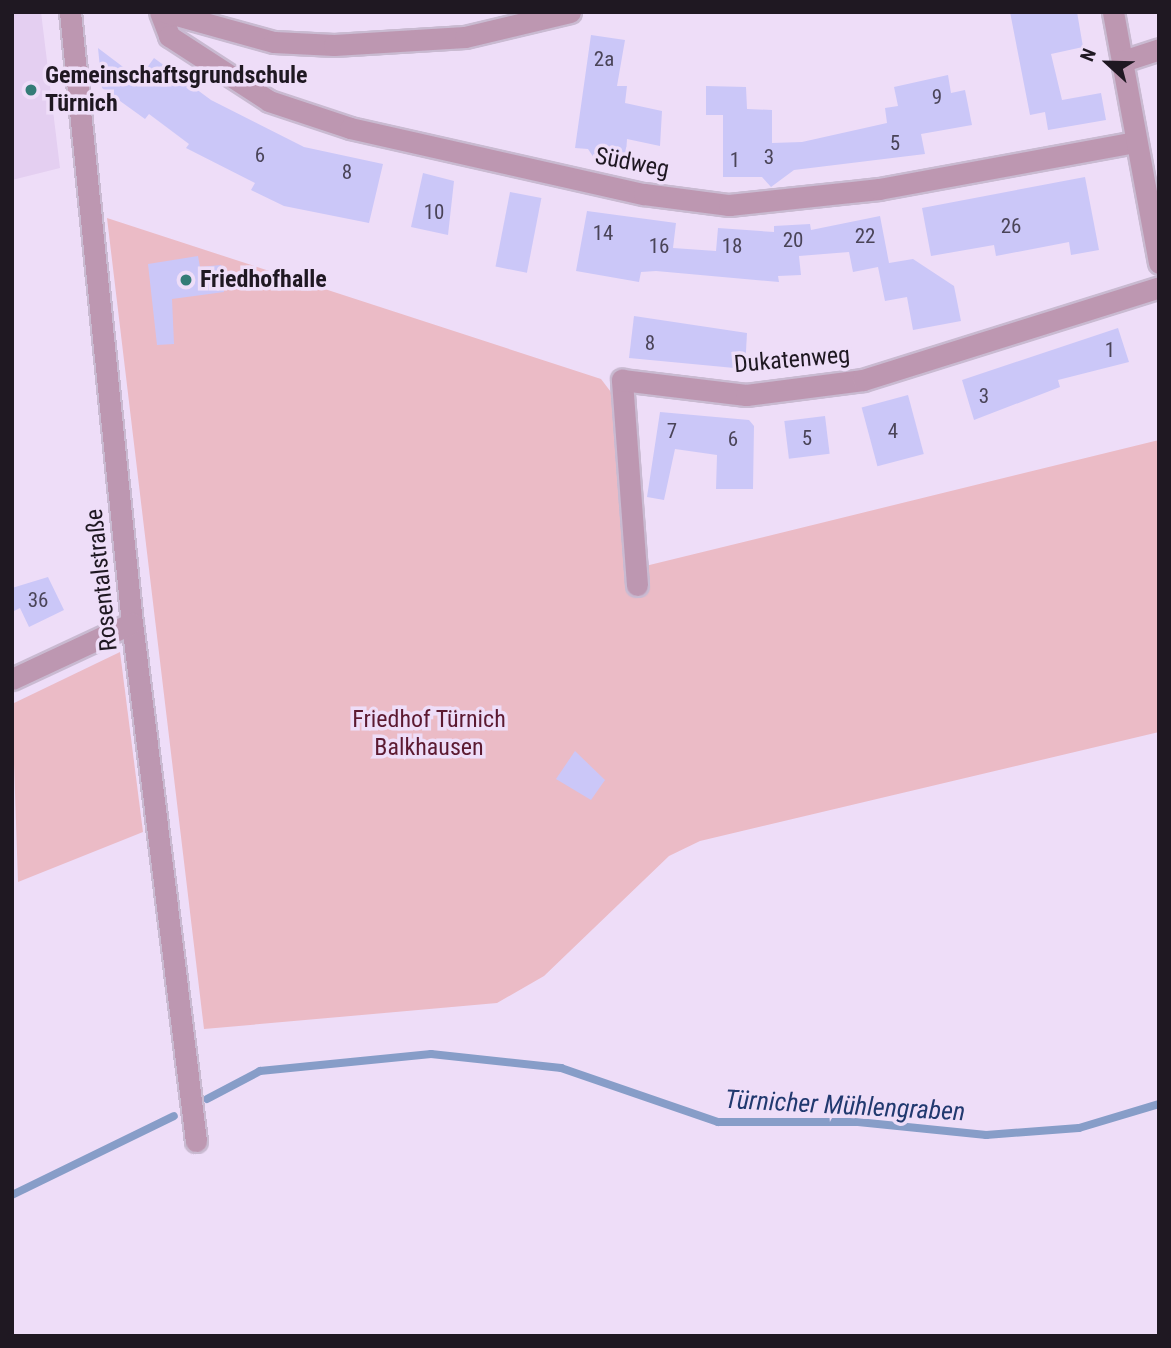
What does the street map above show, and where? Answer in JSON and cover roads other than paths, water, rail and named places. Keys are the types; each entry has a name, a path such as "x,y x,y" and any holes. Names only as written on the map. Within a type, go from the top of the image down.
{"street":[{"name":"Rosentalstraße","path":"70,12 132,623 196,1141"},
{"path":"162,12 274,42 334,45 465,37 570,12"},
{"name":"Südweg","path":"162,12 169,36 269,101 350,128 644,194 729,205 879,190 1134,142"},
{"path":"1113,12 1134,142 1159,263"},
{"path":"1122,61 1159,49"},
{"name":"Dukatenweg","path":"637,584 622,380 746,395 863,380 1159,287"},
{"path":"12,679 132,623"}],"waterway":[{"name":"Türnicher Mühlengraben","path":"207,1099 260,1071 431,1054 561,1068 718,1122 858,1122 986,1135 1079,1128 1159,1104"},
{"name":"Türnicher Mühlengraben","path":"12,1195 174,1116"}],"place":[{"name":"Gemeinschaftsgrundschule Türnich","path":"31,90"},
{"name":"Friedhofhalle","path":"186,280"}],"park label":[{"name":"Friedhof Türnich Balkhausen","path":"429,734"}]}
